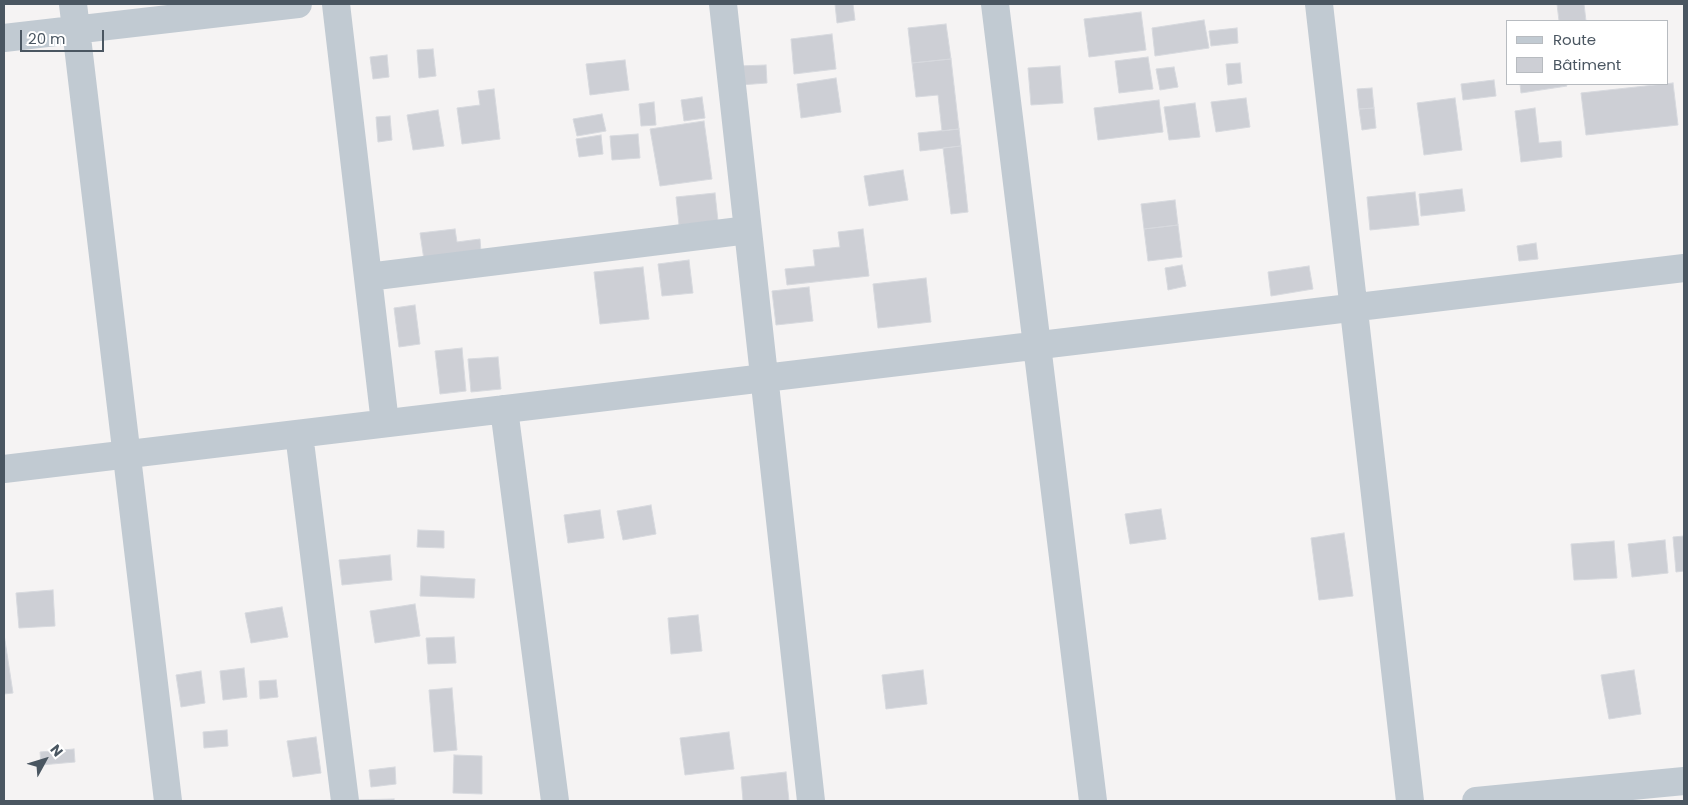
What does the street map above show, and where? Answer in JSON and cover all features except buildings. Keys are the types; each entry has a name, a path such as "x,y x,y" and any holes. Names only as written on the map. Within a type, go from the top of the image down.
{"street":[{"path":"4,38 75,16 298,4"},
{"path":"336,4 385,424"},
{"path":"723,4 811,801"},
{"path":"995,4 1093,801"},
{"path":"1319,4 1410,801"},
{"path":"75,16 168,801"},
{"path":"368,277 748,230"},
{"path":"4,469 1684,268"},
{"path":"504,409 554,801"},
{"path":"299,434 346,801"},
{"path":"1476,801 1684,782"}]}
